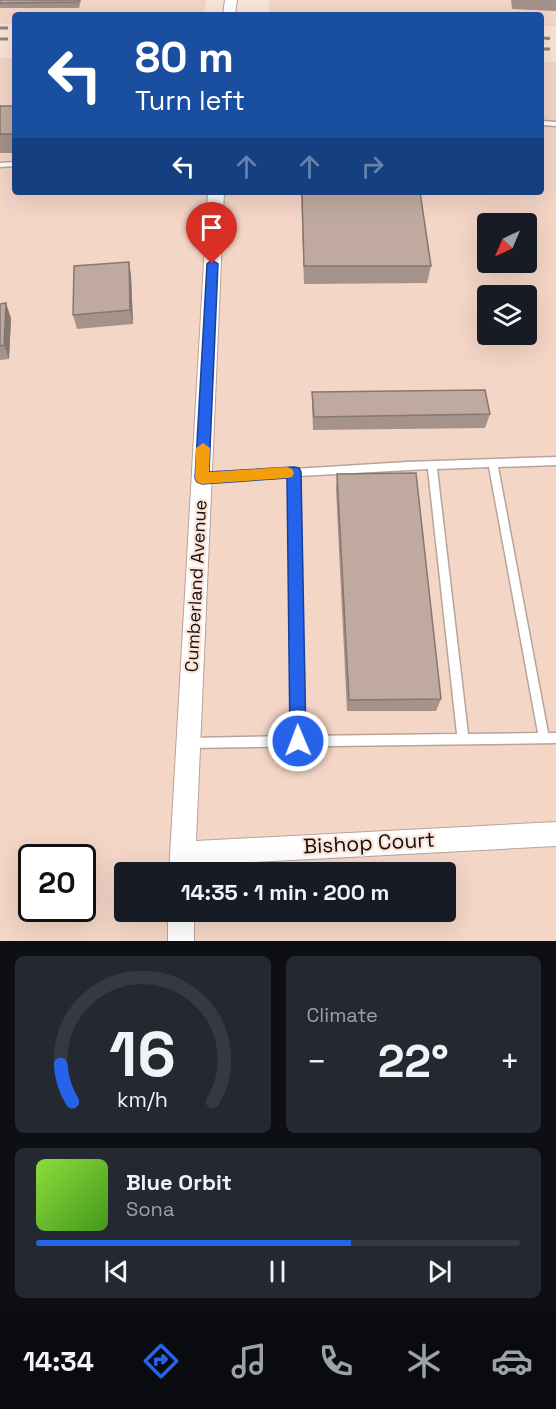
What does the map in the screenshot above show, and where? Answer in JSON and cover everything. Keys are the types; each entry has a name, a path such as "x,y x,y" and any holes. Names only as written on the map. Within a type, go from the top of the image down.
{"street":[{"name":"Cumberland Avenue","path":"183,862 216,195"},
{"name":"Bishop Court","path":"191,862 245,849 556,834"},
{"path":"181,941 182,922"}],"lane":[{"path":"493,463 544,738"},
{"path":"202,478 432,465 556,463"},
{"path":"432,465 463,738"},
{"path":"294,472 298,741"},
{"path":"188,743 556,738"}],"shaded area":[{"path":"0,0 206,0 204,12 12,12 12,24 0,24"},
{"path":"269,0 556,0 556,26 544,26 544,12 269,12"},
{"path":"0,58 12,58 12,195 544,195 544,62 556,62 556,941 0,941"}],"building":[{"path":"0,0 79,0 78,2 0,3"},
{"path":"0,106 12,106 12,134 0,134"},
{"path":"302,195 420,195 431,266 304,266"},
{"path":"129,262 130,310 73,315 74,266"},
{"path":"6,303 4,345 0,346 0,304"},
{"path":"485,390 490,414 314,417 312,392"},
{"path":"416,473 441,699 349,700 337,474"}],"railway":[{"path":"0,28 12,28"},
{"path":"544,38 556,39"},
{"path":"0,39 12,39"},
{"path":"544,49 556,49"}],"slow traffic":[{"path":"203,448 202,478 287,473"}],"route":[{"path":"212,264 202,478 294,472 298,741"}]}
